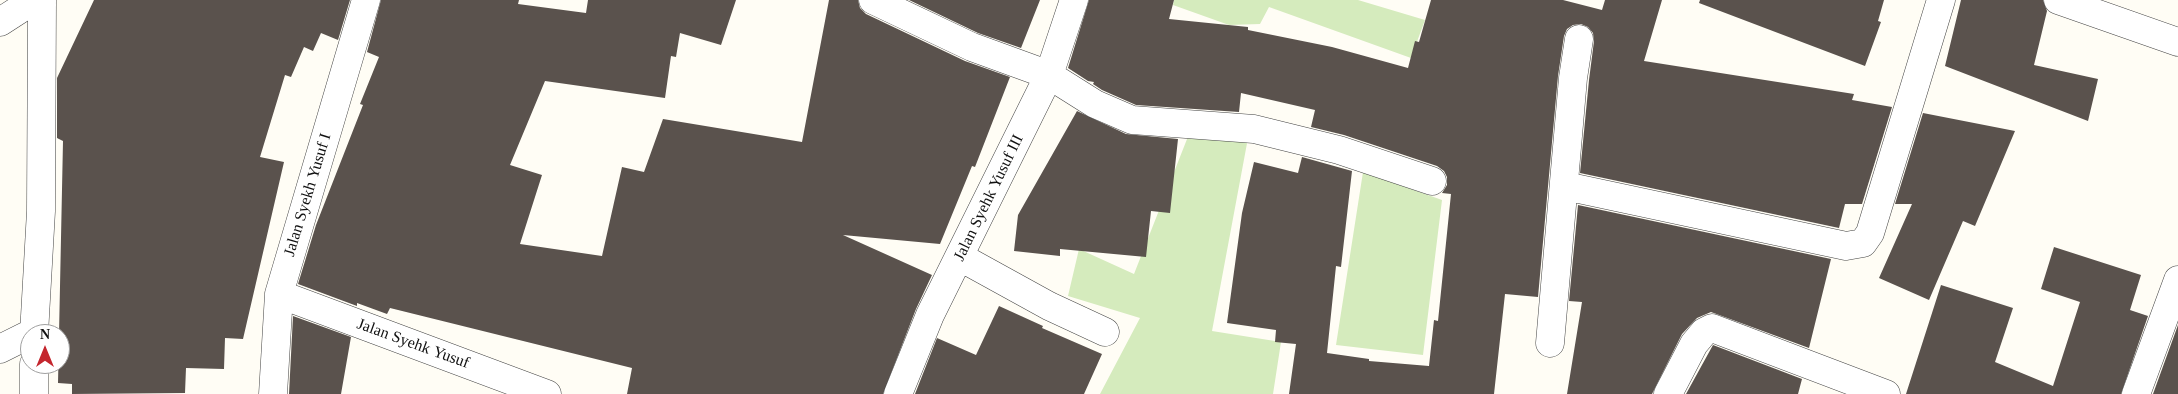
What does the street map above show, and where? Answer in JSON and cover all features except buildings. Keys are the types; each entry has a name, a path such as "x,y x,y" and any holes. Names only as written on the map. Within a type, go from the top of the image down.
{"street":[{"path":"0,22 34,0"},
{"path":"33,324 41,211 42,0"},
{"name":"Jalan Syekh Yusuf I","path":"273,394 279,294 366,0"},
{"path":"873,0 972,47 1050,75 1095,104 1132,120 1254,129 1339,150 1432,181"},
{"name":"Jalan Syehk Yusuf III","path":"898,394 927,323 1050,75 1074,0"},
{"path":"1565,186 1846,246 1863,242 1870,233 1942,0"},
{"path":"2058,0 2178,42"},
{"path":"1550,343 1579,39"},
{"path":"960,257 1050,306 1104,332"},
{"path":"2136,394 2178,280"},
{"name":"Jalan Syehk Yusuf","path":"279,294 547,394"},
{"path":"1668,394 1694,344 1704,332 1712,328 1886,394"},
{"path":"0,349 20,340"},
{"path":"34,374 34,394"}],"green space":[{"path":"1174,0 1358,0 1425,20 1411,58 1269,7 1260,24 1229,25 1173,5"},
{"path":"1189,134 1248,138 1212,331 1281,342 1273,394 1100,394 1140,318 1068,296 1079,249 1134,274"},
{"path":"1363,172 1442,200 1423,355 1336,345"}]}
